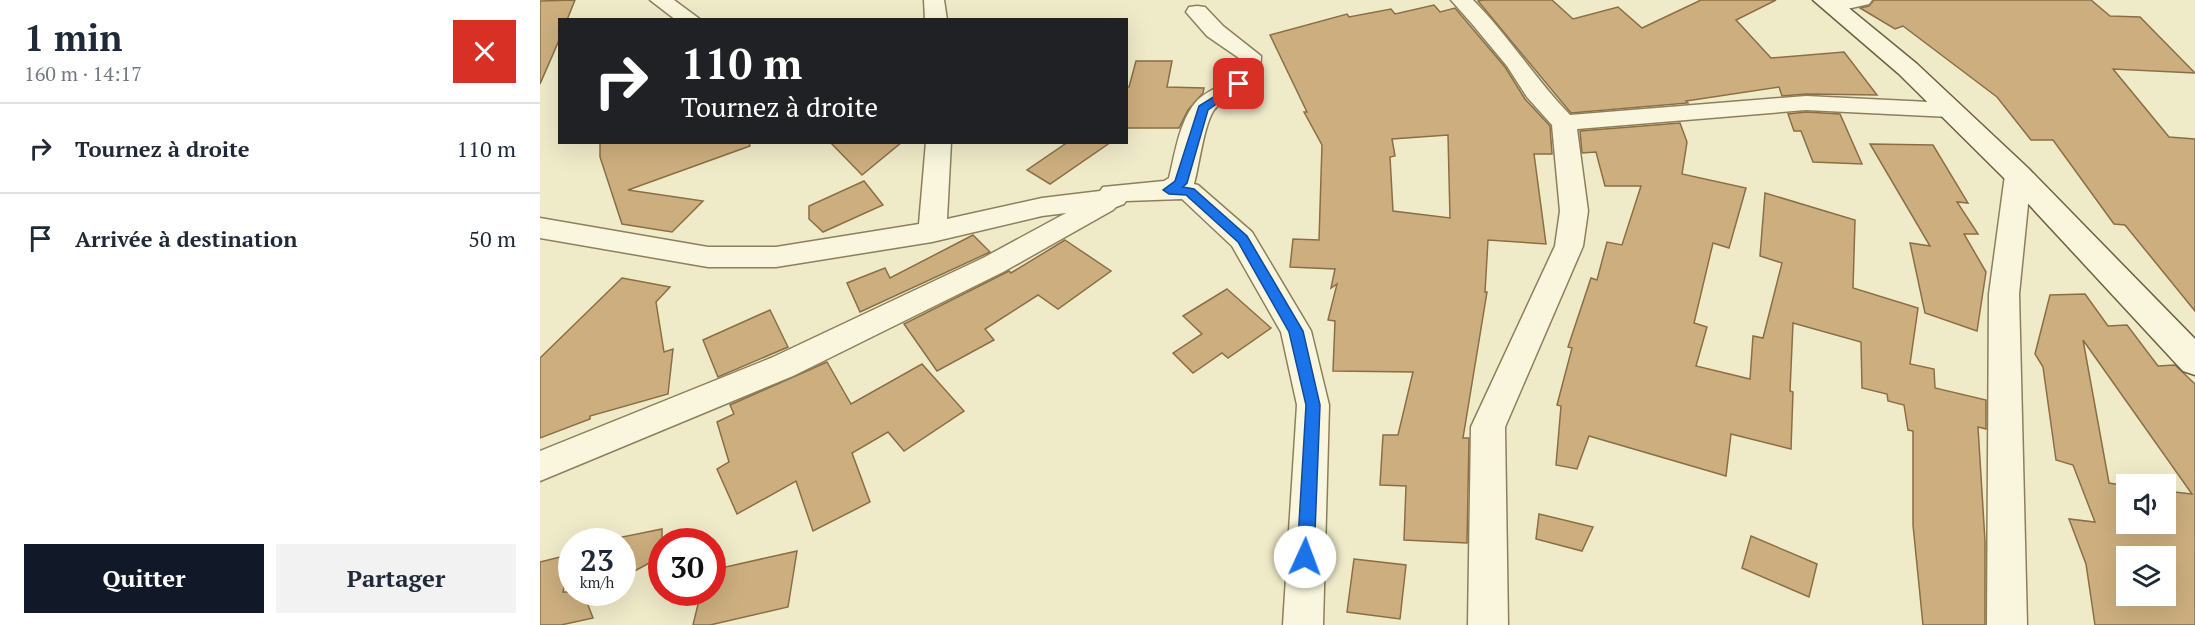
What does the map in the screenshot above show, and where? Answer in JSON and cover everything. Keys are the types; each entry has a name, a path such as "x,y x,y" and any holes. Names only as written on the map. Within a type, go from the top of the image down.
{"main road":[{"path":"1830,3 1908,69 2018,175 2195,361"}],"street":[{"path":"660,0 688,18"},
{"path":"934,0 936,18"},
{"path":"1461,0 1481,20 1535,92 1564,123 1574,211 1569,246 1488,427 1488,625"},
{"path":"1830,3 1862,0"},
{"path":"1169,190 1181,183 1203,108 1239,84 1251,63 1250,56 1215,32 1197,12"},
{"path":"1564,123 1806,103 1950,110"},
{"path":"932,232 939,144"},
{"path":"2007,625 2004,294 2018,175"},
{"path":"1115,198 1112,193 1189,191 1242,239 1296,331 1313,405 1303,625"},
{"path":"540,228 708,257 776,257 932,232 1042,207 1115,198"},
{"path":"540,466 782,367 993,265 1115,198"}],"building":[{"path":"575,0 568,18 558,18 558,43 540,84 540,1"},
{"path":"1552,0 1573,19 1618,7 1642,28 1701,0 1776,0 1736,20 1771,58 1844,52 1877,95 1782,96 1779,87 1686,101 1688,103 1571,113 1478,1"},
{"path":"1874,0 2091,0 2110,16 2140,17 2195,73 2113,69 2169,137 2195,139 2195,311 2125,225 2114,224 2053,140 2031,140 1997,97 1903,26 1895,29 1860,8 1869,6"},
{"path":"1434,5 1440,12 1455,8 1505,67 1525,99 1550,126 1552,154 1534,154 1546,244 1488,240 1485,292 1487,292 1463,438 1469,438 1467,543 1404,540 1406,486 1380,485 1383,435 1398,435 1413,372 1333,371 1335,321 1328,320 1337,284 1331,288 1335,269 1290,267 1293,239 1319,240 1322,145 1304,112 1307,112 1270,35 1347,14 1349,17 1391,9 1395,14","holes":["1448,135 1450,218 1393,211 1390,157 1395,156 1392,139"]},
{"path":"1136,61 1172,61 1167,87 1204,88 1203,93 1188,110 1179,128 1128,128 1129,87"},
{"path":"1806,112 1840,114 1862,164 1813,162 1801,131 1794,131 1788,114"},
{"path":"1680,123 1687,142 1682,174 1746,188 1729,248 1713,243 1694,323 1707,327 1696,366 1750,379 1753,336 1763,338 1782,263 1760,256 1765,193 1855,220 1853,288 1918,308 1910,364 1934,369 1935,388 1986,400 1986,429 1978,427 1985,541 1985,625 1923,625 1913,525 1913,431 1908,430 1904,405 1888,401 1887,394 1862,388 1861,342 1793,323 1790,391 1793,392 1791,449 1731,434 1726,476 1589,436 1577,469 1556,465 1561,406 1557,405 1572,348 1568,347 1591,278 1597,280 1607,242 1622,245 1641,186 1605,186 1596,152 1582,153 1580,131"},
{"path":"600,144 750,144 750,146 628,190 703,201 672,232 622,224 600,157"},
{"path":"832,144 900,144 862,175"},
{"path":"1065,144 1108,144 1050,184 1027,170"},
{"path":"1870,144 1933,145 1968,203 1957,202 1978,234 1964,234 1986,272 1977,331 1925,313 1910,243 1930,246"},
{"path":"864,181 883,205 823,232 809,219 809,206"},
{"path":"973,235 990,252 860,312 847,283 885,268 890,278"},
{"path":"1065,240 1111,271 1058,309 1038,295 985,329 994,340 937,371 904,324 1009,271 1011,273"},
{"path":"622,278 670,287 656,302 664,352 673,349 668,394 590,416 590,419 540,438 540,358"},
{"path":"1227,289 1271,328 1228,358 1222,353 1193,373 1173,353 1202,334 1183,316"},
{"path":"2085,294 2108,326 2127,325 2158,366 2175,365 2195,384 2195,625 2095,625 2086,564 2069,519 2095,522 2073,465 2056,460 2043,367 2035,354 2050,295","holes":["2083,340 2192,494 2176,492 2176,534 2116,534 2116,484 2109,483"]},
{"path":"770,310 788,347 718,377 703,340"},
{"path":"827,362 851,404 922,364 964,411 904,451 888,432 852,453 870,502 813,531 796,481 737,514 717,469 729,462 717,422 734,414 730,405"},
{"path":"1539,514 1593,527 1582,551 1536,539"},
{"path":"648,532 648,564 636,570 636,534"},
{"path":"1751,536 1817,564 1809,597 1742,568"},
{"path":"797,551 788,607 710,625 693,625 698,606 726,606 726,567"},
{"path":"558,558 558,606 588,606 593,618 561,625 540,625 540,562"},
{"path":"1354,559 1406,565 1400,619 1347,612"}],"route":[{"path":"1239,84 1203,108 1181,183 1169,190 1189,191 1242,239 1296,331 1313,405 1305,557"}]}
